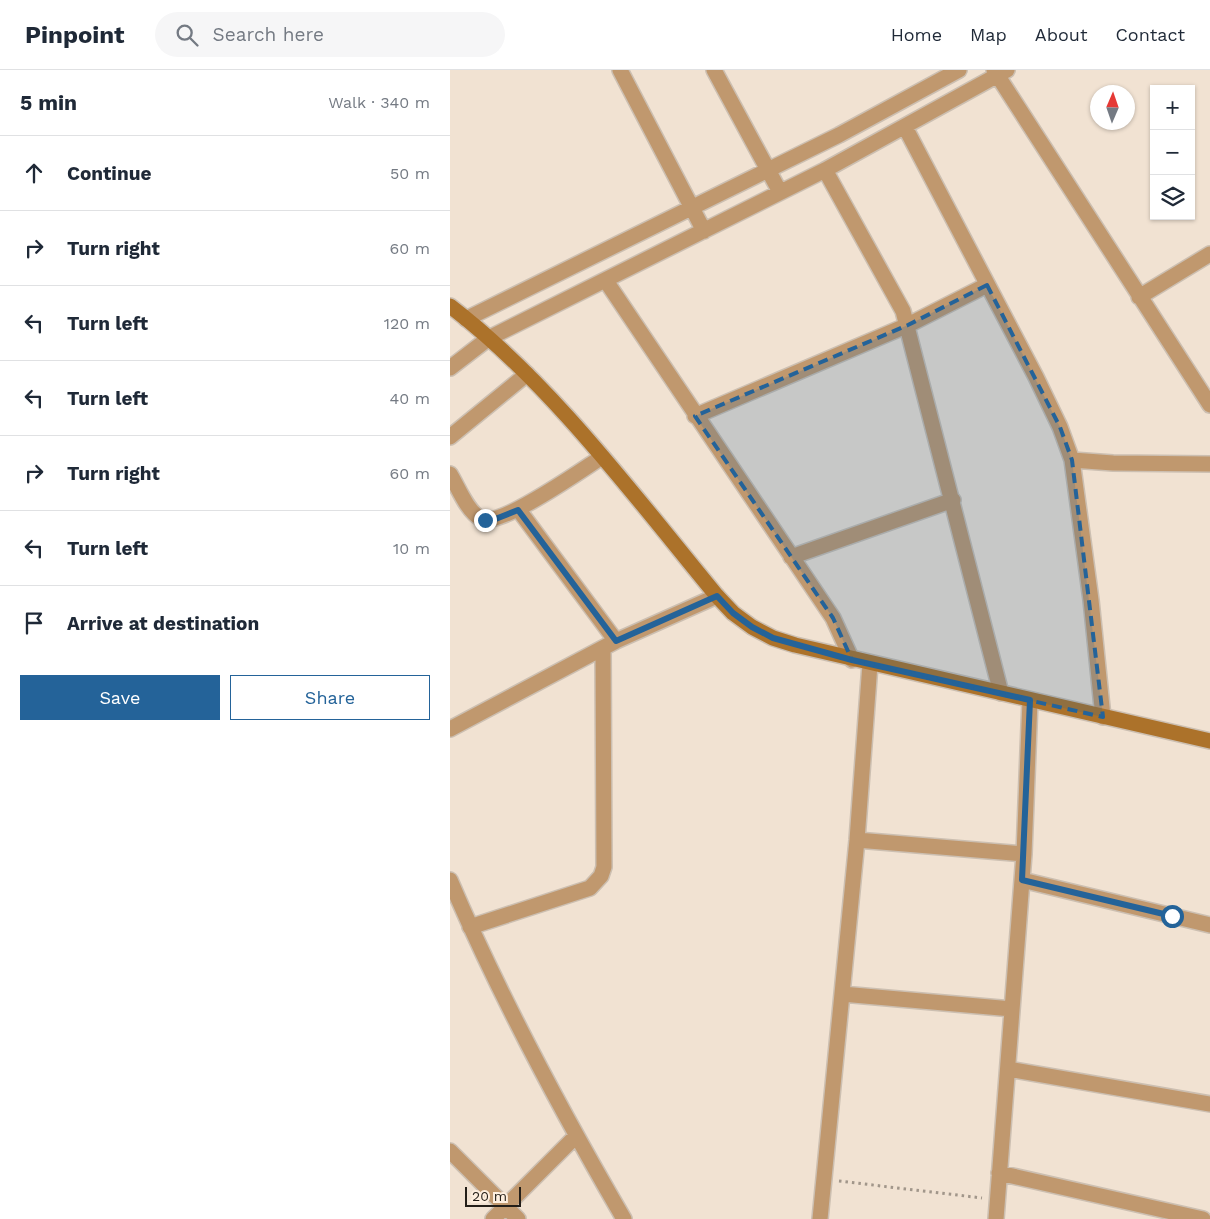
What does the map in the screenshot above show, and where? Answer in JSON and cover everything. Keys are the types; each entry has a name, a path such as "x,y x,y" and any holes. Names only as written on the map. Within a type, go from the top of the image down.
{"street":[{"path":"620,70 704,231"},
{"path":"714,70 780,192"},
{"path":"466,319 840,135 959,70"},
{"path":"450,368 489,338 825,170 905,128 999,72 1139,297 1210,405"},
{"path":"905,128 1048,402 1072,460 1091,600 1103,717"},
{"path":"825,170 895,294 908,325 1001,693"},
{"path":"1139,297 1210,254"},
{"path":"606,281 695,416 833,618 852,660"},
{"path":"695,416 908,325 987,285"},
{"path":"450,306 489,338 527,374 602,457 717,596 733,613 752,627 773,638 852,660 1210,741"},
{"path":"450,437 527,374"},
{"path":"450,474 455,495 474,513 485,520 493,520 518,510 602,457"},
{"path":"1072,460 1113,463 1210,464"},
{"path":"791,557 953,500"},
{"path":"470,927 590,888 601,876 604,867 609,644 518,510"},
{"path":"450,729 609,644 717,596"},
{"path":"820,1219 857,840 870,664"},
{"path":"996,1219 1024,854 1030,700"},
{"path":"857,840 1024,854"},
{"path":"450,880 508,1006 576,1136 624,1219"},
{"path":"1022,880 1210,925"},
{"path":"842,994 1012,1009"},
{"path":"1008,1069 1210,1104"},
{"path":"493,1219 576,1136"},
{"path":"450,1151 518,1219"},
{"path":"999,1173 1203,1219"}],"path":[{"path":"824,1179 997,1200"}],"highlighted area":[{"path":"987,285 1060,427 1072,460 1103,717 852,660 833,618 695,416 908,325"}],"route":[{"path":"485,520 500,518 518,510 616,641 717,596 733,613 752,627 773,638 852,660 1030,700 1022,880 1172,916"}]}
